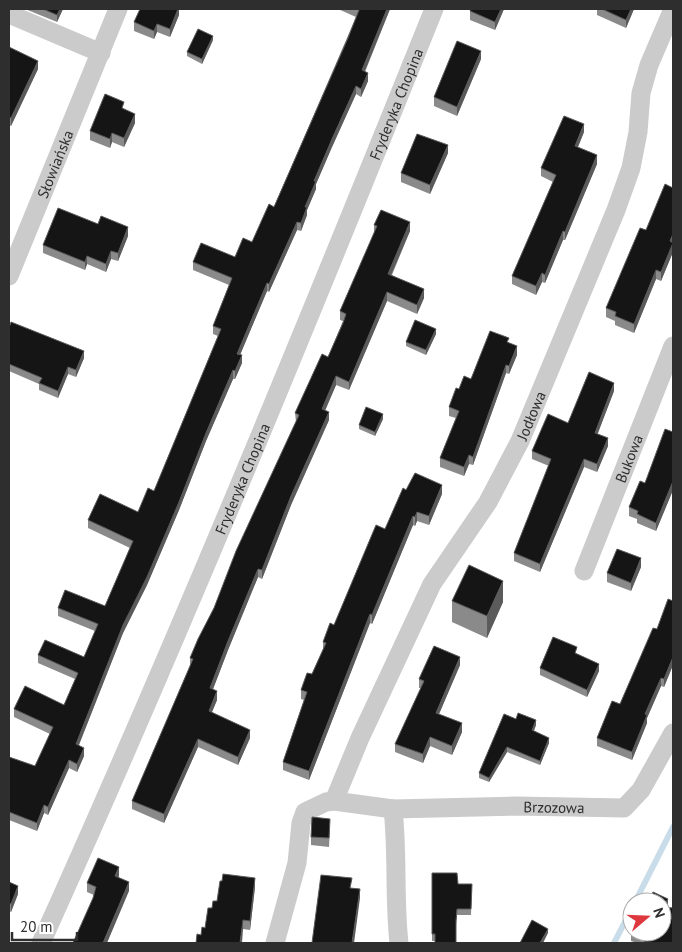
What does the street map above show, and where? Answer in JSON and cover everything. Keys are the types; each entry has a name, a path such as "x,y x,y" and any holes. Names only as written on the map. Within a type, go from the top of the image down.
{"street":[{"name":"Słowiańska","path":"9,276 118,9"},
{"name":"Fryderyka Chopina","path":"41,943 106,798 233,500 331,267 434,9"},
{"name":"Jodłowa","path":"334,801 360,738 432,584 488,502 520,441 616,210 631,168 641,93 649,66 673,9"},
{"path":"9,14 101,53"},
{"name":"Bukowa","path":"584,571 673,346"},
{"name":"Brzozowa","path":"334,801 393,809 516,806 624,808 641,790 673,733"},
{"path":"275,943 296,870 301,823 305,812 326,802 334,801"},
{"path":"393,809 395,831 395,905 399,943"}],"building":[{"path":"43,9 60,9 57,15"},
{"path":"140,9 178,9 170,29 157,24 154,31 134,22"},
{"path":"356,9 387,9 362,70 368,73 361,89 356,86 314,181 316,181 305,207 307,207 301,223 297,222 269,284 267,283 237,354 242,355 235,371 233,370 206,433 147,577 123,625 76,744 84,748 77,764 69,760 48,807 44,805 37,823 9,812 9,757 35,766 53,727 14,709 25,686 64,705 78,673 38,655 45,640 84,657 98,624 58,608 65,590 105,606 133,541 88,520 100,494 138,512 148,488 154,491 221,329 213,326 232,278 193,262 201,243 235,257 243,238 252,242 269,204 274,207 348,38 359,10"},
{"path":"471,9 501,9 495,22 470,11"},
{"path":"602,9 631,9 626,20"},
{"path":"198,29 213,36 202,59 187,52"},
{"path":"457,41 481,51 457,107 434,97"},
{"path":"9,47 38,61 11,118 9,117"},
{"path":"105,94 124,102 122,108 135,114 124,138 112,133 110,139 90,131"},
{"path":"564,116 584,124 575,146 597,155 545,275 542,273 536,286 512,276 556,175 541,168"},
{"path":"417,134 448,145 430,185 401,173"},
{"path":"665,184 673,188 673,234 670,241 673,243 661,272 656,270 634,324 615,316 616,312 606,308 640,228 646,230"},
{"path":"58,208 98,224 101,216 128,227 118,253 111,251 106,264 87,256 85,262 43,245"},
{"path":"381,210 410,222 388,274 424,289 417,305 387,292 349,382 336,376 322,409 329,412 291,496 262,570 258,569 228,641 210,688 217,691 209,711 250,730 238,757 198,739 164,814 132,801 193,659 190,658 214,608 236,551 299,415 295,413 322,354 328,357 343,323 346,314 340,311 377,226 374,225"},
{"path":"415,320 436,329 426,350 406,342"},
{"path":"11,322 84,351 76,370 68,367 58,391 39,383 42,378 9,364 9,328"},
{"path":"490,331 509,338 507,342 517,346 509,366 506,365 473,457 469,455 464,467 440,458 459,411 449,407 456,388 459,389 464,376 471,379"},
{"path":"589,372 614,383 595,433 608,438 597,464 584,459 540,564 514,553 551,459 532,451 548,414 568,423"},
{"path":"366,407 383,414 375,432 359,425"},
{"path":"665,429 673,432 673,481 656,523 637,514 638,511 629,507 640,481 645,483"},
{"path":"415,473 442,485 429,516 417,512 415,517 413,516 372,615 370,614 309,771 283,762 307,692 301,690 307,673 312,674 326,643 323,642 330,623 334,625 376,525 385,529 403,488 406,490"},
{"path":"617,549 641,558 631,583 607,573"},
{"path":"469,565 503,581 487,616 452,601"},
{"path":"668,599 673,601 673,657 664,679 661,678 645,714 647,715 632,752 597,738 612,701 620,704 653,628 657,629"},
{"path":"553,637 577,647 575,653 599,664 587,690 540,668"},
{"path":"434,646 460,657 436,713 462,723 452,746 430,737 423,754 395,744 424,681 419,679"},
{"path":"518,713 536,720 532,730 549,738 540,761 507,747 489,778 479,773 504,714 516,719"},
{"path":"312,817 330,819 329,838 311,837"},
{"path":"98,858 119,867 115,876 129,882 103,943 73,943 93,898 96,887 87,883"},
{"path":"432,873 457,873 458,884 472,884 471,909 457,909 456,943 435,943 435,934 432,934"},
{"path":"223,874 255,878 250,921 243,920 240,943 196,943 197,934 201,935 202,927 205,928 208,908 212,908 213,901 217,901"},
{"path":"321,875 352,878 350,888 360,889 352,943 312,943"},
{"path":"9,882 18,886 11,904 9,903"},
{"path":"673,908 673,943 644,943 672,942"},
{"path":"532,920 548,929 540,943 520,943"}],"waterway":[{"path":"640,892 673,827"},
{"path":"614,943 622,927"}]}
